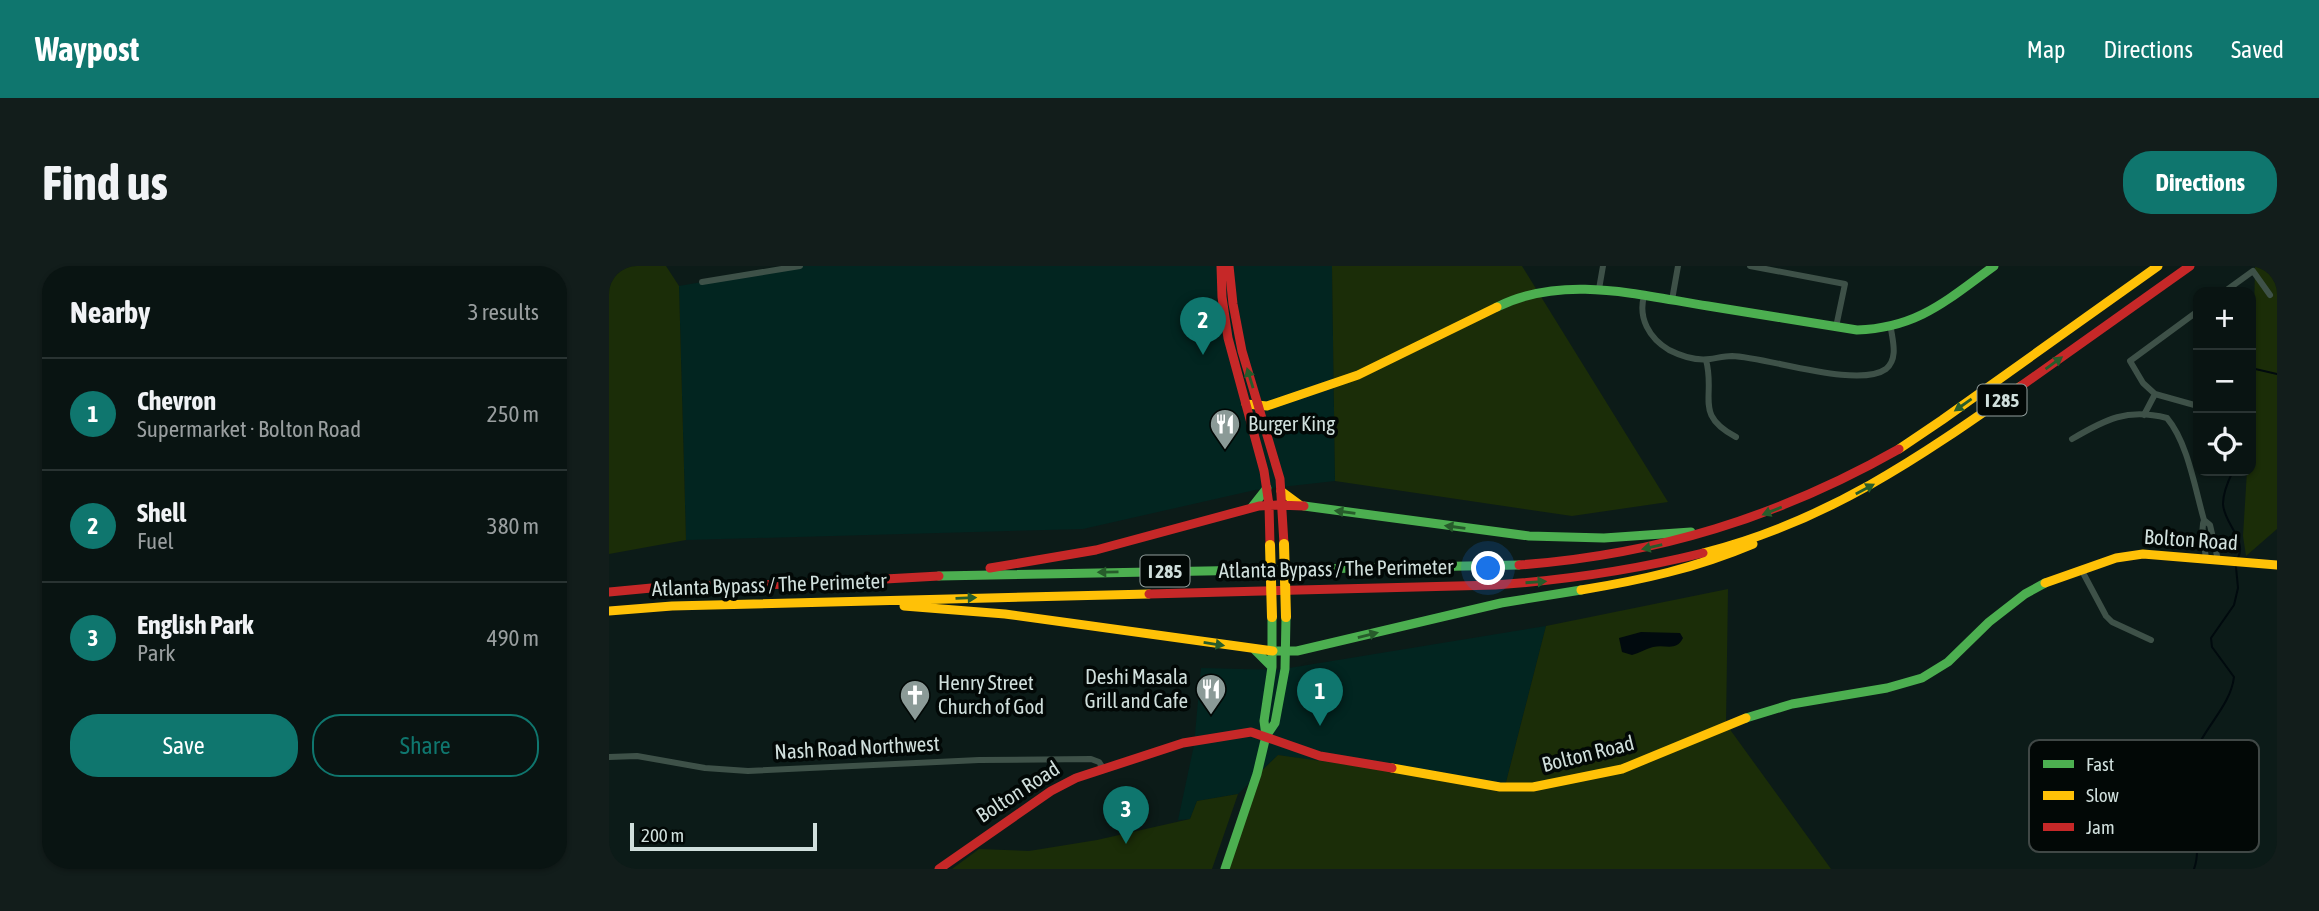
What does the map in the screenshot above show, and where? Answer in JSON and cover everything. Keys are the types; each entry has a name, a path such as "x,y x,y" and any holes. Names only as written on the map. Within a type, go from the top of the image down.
{"main road":[{"path":"1221,266 1228,338 1261,456 1267,488 1273,652 1264,721 1266,736 1257,774 1225,869"},
{"path":"1229,266 1239,339 1270,441 1283,505 1286,651 1275,723 1266,736"},
{"path":"1246,404 1258,406 1276,403 1358,375 1513,299 1554,290 1599,289 1875,331 1891,329 1923,316 1980,270 1994,266"},
{"name":"Atlanta Bypass / The Perimeter","path":"609,592 663,587 796,584 917,576 1536,565 1622,554 1719,530 1794,502 1844,479 1886,456 1955,411 2158,266"},
{"name":"Atlanta Bypass / The Perimeter","path":"609,611 672,606 1495,584 1557,581 1634,570 1680,560 1803,519 1851,497 1924,454 2190,266"},
{"path":"1252,507 1267,488"},
{"path":"1281,491 1302,506"},
{"path":"917,576 1063,558 1161,535 1252,507 1269,505 1302,506 1529,537 1604,538 1719,530"},
{"path":"849,601 1005,614 1255,650 1286,651 1313,648 1500,603 1626,583 1676,572 1727,555 1803,519"},
{"name":"Bolton Road","path":"939,869 1051,791 1076,778 1183,743 1251,732 1320,756 1500,787 1533,787 1605,774 1638,764 1730,722 1761,712 1887,688 1922,677 1948,662 1989,622 2025,594 2049,581 2116,558 2143,555 2277,565"},
{"path":"1255,650 1272,667"}],"street":[{"path":"702,282 800,266"},
{"path":"1599,289 1603,266"},
{"path":"1672,300 1678,266"},
{"path":"1750,266 1845,284 1836,327"},
{"path":"2231,287 2253,271 2270,295"},
{"path":"1644,296 1644,323 1654,337 1668,349 1683,356 1706,360 1731,356 1856,376 1877,374 1889,367 1893,359 1891,329"},
{"path":"2193,315 2130,361 2143,383 2155,394 2193,405"},
{"path":"1706,360 1709,370 1707,402 1710,417 1736,436"},
{"path":"2144,415 2155,394"},
{"path":"2072,439 2117,416 2165,417 2175,427 2182,445 2204,520 2210,525 2217,560"},
{"path":"2204,520 2201,527 2206,559"},
{"path":"2205,541 2214,539"},
{"path":"2081,569 2106,616 2112,622 2151,640"},
{"name":"Nash Road Northwest","path":"609,757 637,756 705,768 748,771 1016,759 1091,759 1099,762 1103,768"}],"shaded area":[{"path":"795,266 1332,266 1335,481 1255,490 1083,529 686,540 679,286"},
{"path":"1546,626 1504,790 1278,755 1238,794 1197,801 1190,819 1178,820 1194,745 1201,668 1277,670"},
{"path":"1641,632 1680,633 1683,638 1674,646 1653,647 1632,655 1622,652 1619,638"}],"green space":[{"path":"609,266 666,266 679,286 686,540 609,554"},
{"path":"1332,266 1522,266 1668,502 1572,516 1335,481"},
{"path":"2255,266 2277,266 2277,529 2246,556 2243,536 2247,476 2256,476"},
{"path":"1728,589 1726,724 1831,869 1221,869 1252,780 1278,755 1504,790 1546,626"},
{"path":"1238,794 1212,869 952,869 979,849 1029,851 1097,840 1190,819 1197,801"}],"waterway":[{"path":"2256,369 2277,374"},
{"path":"2231,476 2223,504 2240,544 2238,558"},
{"path":"2201,740 2226,700 2234,677 2212,647 2211,638 2234,605 2238,588 2236,567"},
{"path":"2194,869 2197,852"}],"traffic: fast":[{"path":"1497,307 1548,291 1601,290 1857,330 1898,324 1915,318 1946,301 1994,266"},
{"path":"1252,507 1267,488"},
{"path":"1304,506 1529,536 1604,538 1691,532"},
{"path":"939,576 1519,565"},
{"path":"1746,718 1792,704 1887,688 1922,678 1948,662 1989,622 2025,594 2045,583"},
{"path":"1273,651 1297,651 1501,603 1581,590"},
{"path":"1266,736 1264,721 1272,667 1272,617"},
{"path":"1225,869 1257,774 1266,736 1275,723 1285,669 1286,617"},
{"path":"1255,650 1272,667"}],"traffic: slow":[{"path":"1899,449 2158,266"},
{"path":"1246,404 1267,406 1358,375 1497,307"},
{"path":"1703,553 1748,540 1831,506 1908,462 2021,386"},
{"path":"1281,491 1300,505"},
{"path":"1284,544 1286,617"},
{"path":"1581,590 1669,572 1753,544"},
{"path":"1270,545 1272,617"},
{"path":"2045,583 2116,558 2143,554 2277,565"},
{"path":"609,611 672,606 1149,594"},
{"path":"904,606 1005,614 1273,651"},
{"path":"1392,768 1500,787 1533,787 1622,769 1746,718"}],"traffic: jam":[{"path":"1221,266 1228,338 1264,471 1269,505 1270,545"},
{"path":"1229,266 1242,351 1280,479 1284,544"},
{"path":"2021,386 2190,266"},
{"path":"1519,565 1619,552 1715,529 1808,494 1899,449"},
{"path":"990,568 1096,550 1259,506 1304,506"},
{"path":"1149,594 1495,585 1600,573 1703,553"},
{"path":"609,592 662,587 796,584 939,576"},
{"path":"939,869 1051,791 1076,778 1183,743 1251,732 1320,756 1392,768"}],"place":[{"name":"Shell","path":"1203,355"},
{"name":"Burger King","path":"1225,451"},
{"name":"Deshi Masala Grill and Cafe","path":"1211,716"},
{"name":"Henry Street Church of God","path":"915,722"},
{"name":"Chevron","path":"1320,726"},
{"name":"English Park","path":"1126,844"}]}
